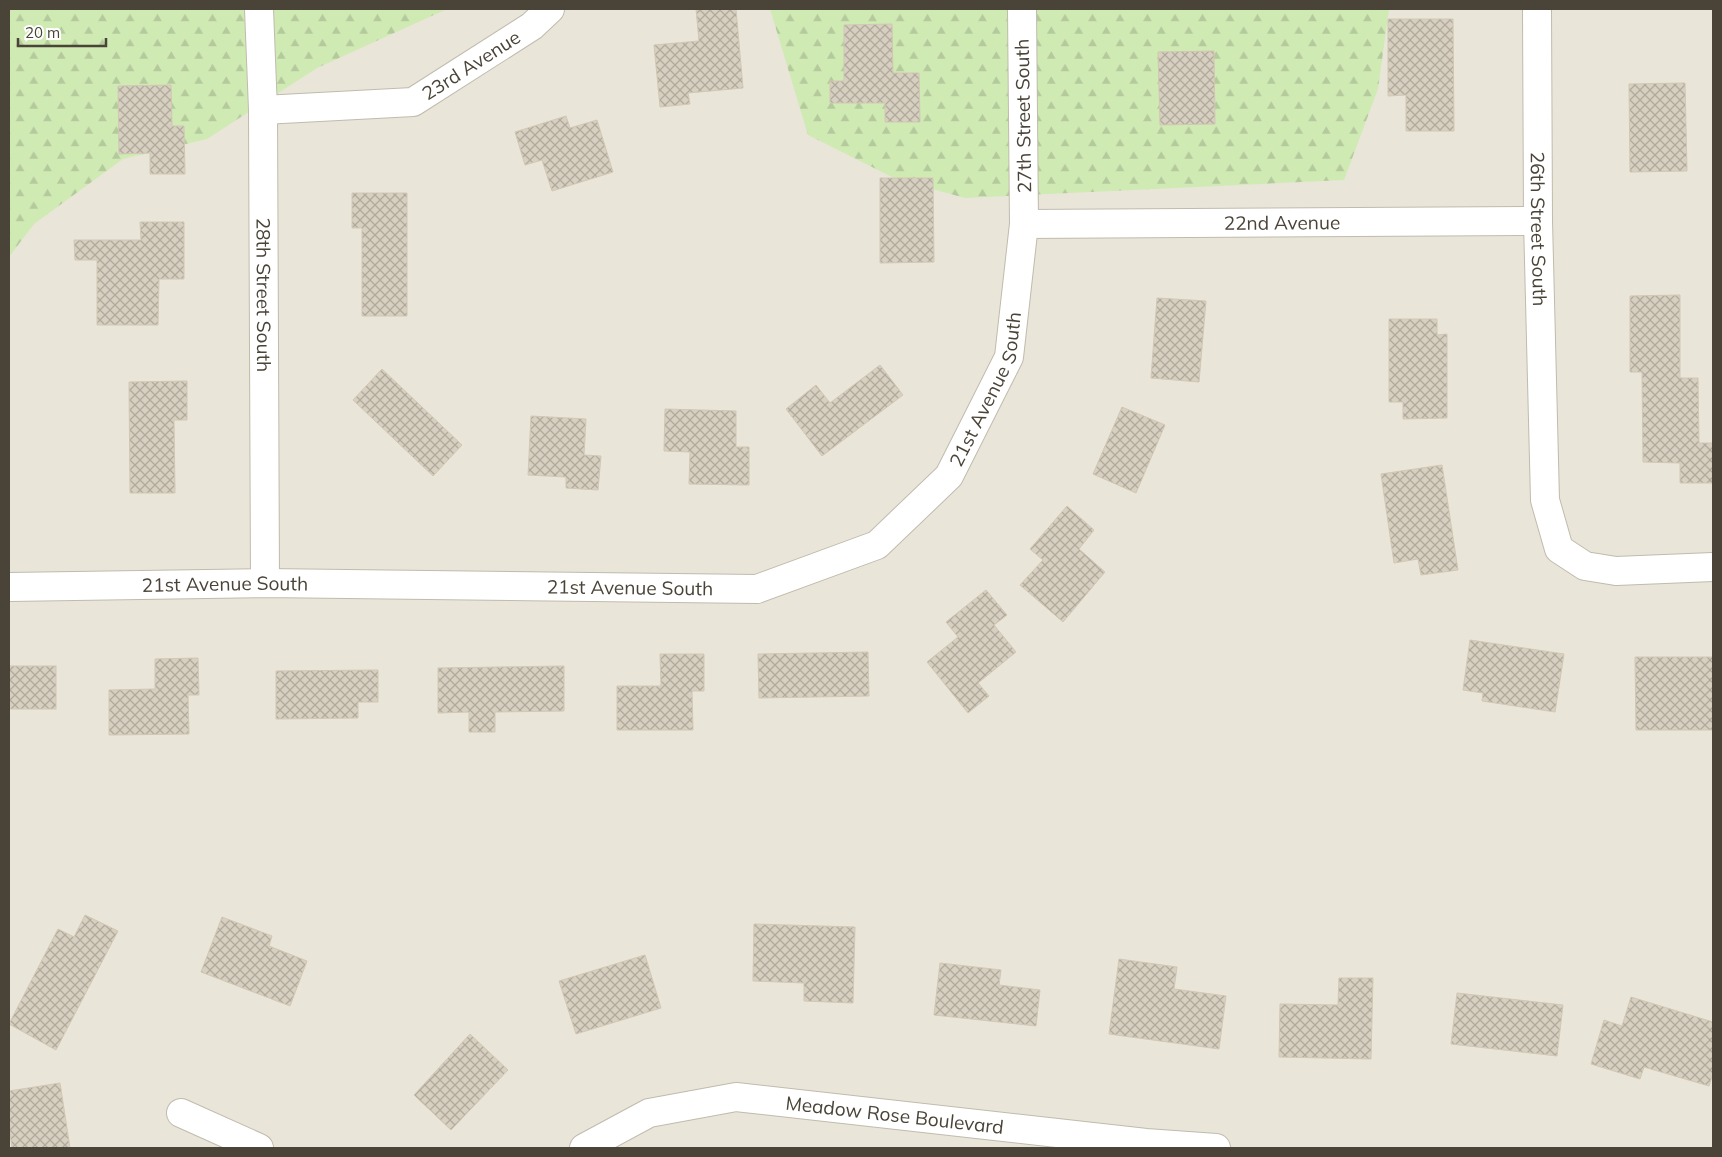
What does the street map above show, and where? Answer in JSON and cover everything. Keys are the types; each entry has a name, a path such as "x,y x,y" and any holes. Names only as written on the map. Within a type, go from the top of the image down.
{"street":[{"name":"28th Street South","path":"259,9 263,110 265,583"},
{"name":"23rd Avenue","path":"263,110 413,102 532,26 550,9"},
{"name":"27th Street South","path":"1022,9 1024,224"},
{"name":"26th Street South","path":"1538,9 1538,221 1543,449 1545,500 1559,549 1585,566 1616,571 1713,567"},
{"name":"22nd Avenue","path":"1024,224 1538,221"},
{"name":"21st Avenue South","path":"9,587 265,583 757,589 877,545 949,476 1009,357 1024,224"},
{"name":"Meadow Rose Boulevard","path":"584,1148 649,1113 736,1097 1146,1146 1216,1148"},
{"path":"180,1113 259,1148"}],"shaded area":[{"path":"9,9 1713,9 1713,1148 9,1148"}],"green space":[{"path":"9,9 447,9 317,68 207,139 123,159 34,224 9,257"},
{"path":"770,9 1389,9 1378,89 1344,180 965,198 896,179 808,135"}],"building":[{"path":"696,9 736,9 743,88 688,93 690,104 660,107 654,45 699,41"},
{"path":"1388,19 1453,19 1454,131 1406,131 1406,95 1388,96"},
{"path":"892,24 893,73 919,73 920,122 885,122 885,103 830,103 830,81 844,81 844,25"},
{"path":"1214,51 1215,124 1160,125 1158,52"},
{"path":"1685,83 1687,171 1630,172 1629,84"},
{"path":"171,85 172,126 184,126 185,174 150,174 150,153 119,154 118,86"},
{"path":"566,116 570,128 597,120 613,172 552,191 542,160 525,165 515,132"},
{"path":"880,178 933,178 934,262 880,263"},
{"path":"352,193 407,193 407,316 362,316 362,228 352,228"},
{"path":"140,222 184,222 184,279 159,279 158,325 97,325 97,260 75,260 74,240 141,240"},
{"path":"1680,295 1680,378 1698,378 1699,443 1713,443 1713,483 1680,483 1680,463 1643,462 1642,372 1630,372 1630,296"},
{"path":"1157,298 1206,301 1199,382 1151,378"},
{"path":"1389,319 1437,319 1437,335 1447,334 1447,418 1403,419 1403,402 1389,402"},
{"path":"880,365 903,395 822,456 786,409 816,385 830,403"},
{"path":"382,369 462,445 433,476 353,400"},
{"path":"187,381 187,420 174,420 175,493 130,493 129,382"},
{"path":"1122,407 1165,425 1136,493 1093,474"},
{"path":"665,409 736,411 736,447 749,447 749,485 689,484 690,452 664,451"},
{"path":"531,416 586,419 584,455 601,456 598,490 566,488 566,477 528,475"},
{"path":"1442,465 1458,570 1421,575 1418,559 1394,563 1381,474"},
{"path":"1067,506 1094,530 1079,549 1105,572 1063,622 1020,585 1043,560 1030,549"},
{"path":"986,590 1007,615 994,625 1016,652 978,683 989,696 968,713 927,662 958,637 946,622"},
{"path":"1470,640 1564,654 1555,712 1482,701 1483,693 1463,690"},
{"path":"868,652 869,696 759,698 758,654"},
{"path":"660,654 704,654 704,691 692,691 693,730 617,730 617,686 661,686"},
{"path":"1635,657 1713,657 1713,730 1636,730"},
{"path":"198,658 199,695 188,695 189,734 109,735 109,690 155,689 155,659"},
{"path":"9,666 56,666 56,709 9,709"},
{"path":"564,666 564,711 495,712 495,732 469,732 469,712 438,713 438,668"},
{"path":"378,670 378,702 358,702 358,718 276,719 276,671"},
{"path":"85,915 118,931 56,1050 9,1024 58,929 74,937"},
{"path":"222,917 272,936 269,946 307,961 290,1006 201,972"},
{"path":"754,924 855,927 853,1003 804,1001 804,983 753,981"},
{"path":"645,955 661,1008 576,1034 559,981"},
{"path":"1119,959 1177,967 1174,989 1226,996 1219,1049 1109,1034"},
{"path":"940,963 1001,970 999,985 1040,990 1036,1026 934,1015"},
{"path":"1339,978 1373,978 1371,1059 1279,1057 1280,1004 1338,1005"},
{"path":"1457,993 1563,1005 1557,1056 1451,1044"},
{"path":"1631,997 1713,1022 1713,1073 1709,1086 1644,1067 1640,1079 1591,1064 1604,1020 1622,1026"},
{"path":"470,1034 508,1070 451,1130 414,1095"},
{"path":"60,1083 70,1148 12,1148 9,1126 9,1091"}]}
